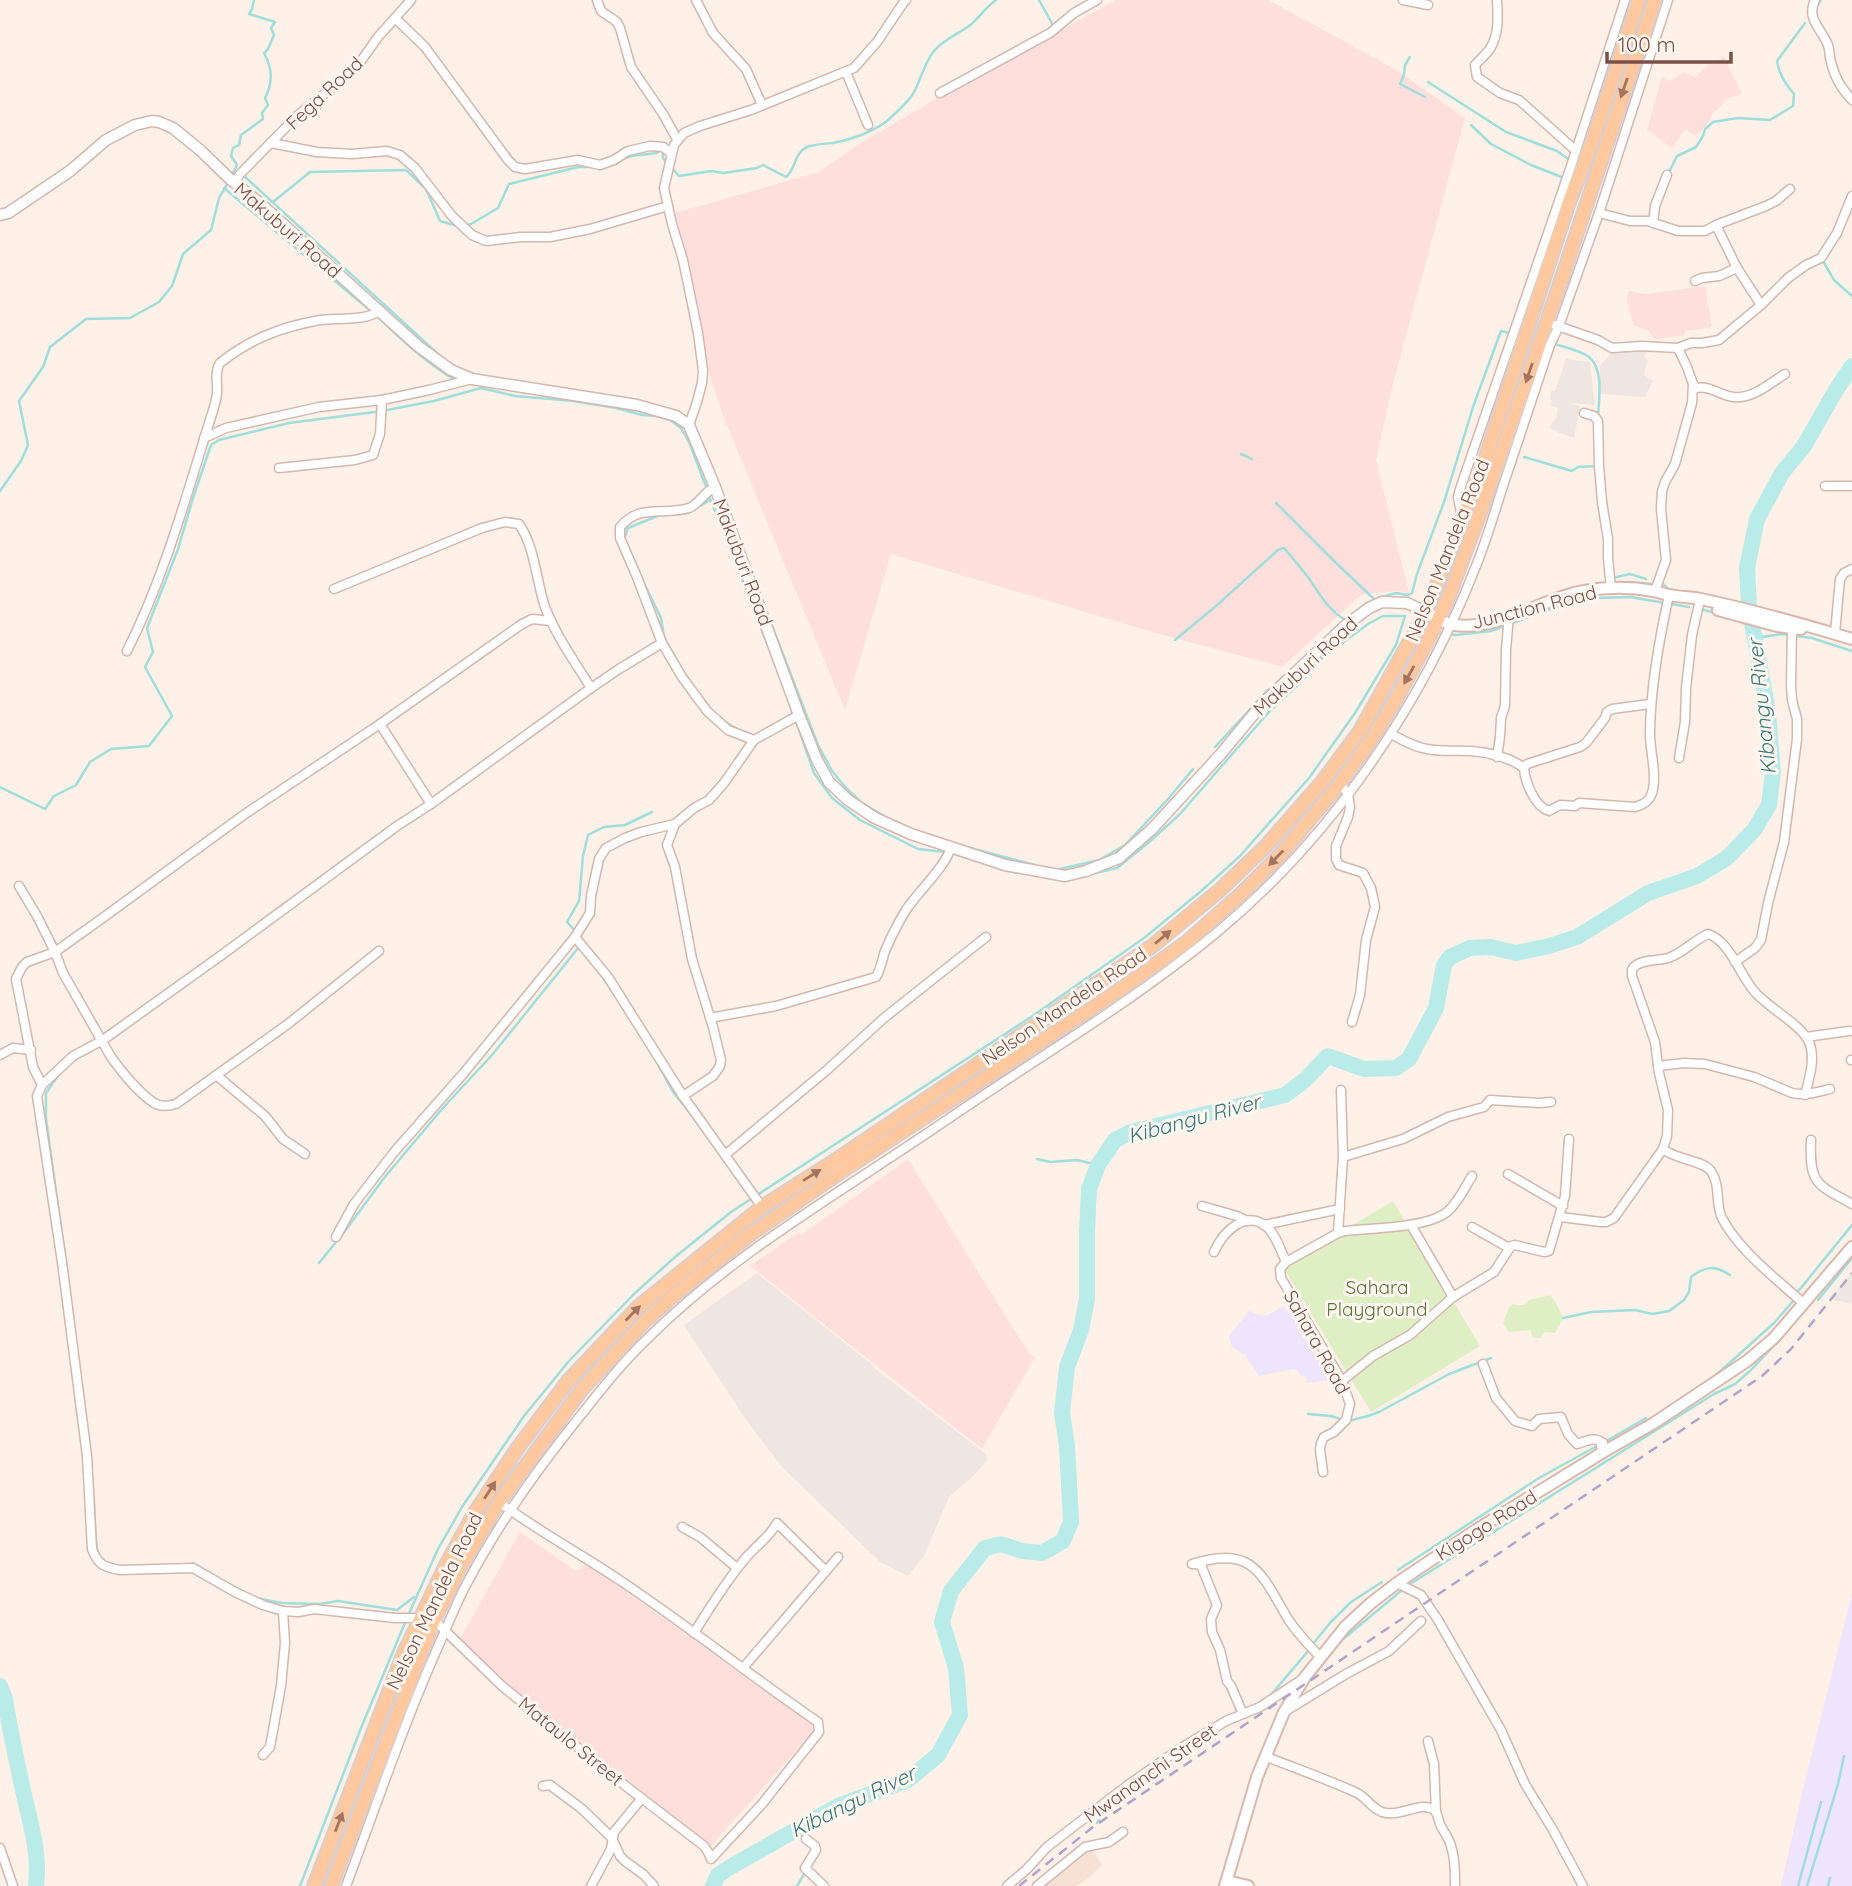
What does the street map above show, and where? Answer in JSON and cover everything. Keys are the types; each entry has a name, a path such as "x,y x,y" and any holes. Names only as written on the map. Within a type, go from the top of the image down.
{"main road":[{"name":"Nelson Mandela Road","path":"331,1886 452,1554 517,1448 568,1381 638,1307 762,1207 1151,947 1220,890 1266,846 1322,782 1360,731 1426,612 1462,520 1489,449 1569,202 1591,146 1640,0"},
{"name":"Nelson Mandela Road","path":"314,1886 404,1654 582,1389 645,1321 748,1236 845,1169 1115,993 1186,942 1241,894 1344,788 1426,645 1447,601 1553,324 1655,0"},
{"name":"Junction Road","path":"1426,612 1451,624 1467,625 1482,623 1584,591 1611,589 1655,591 1687,597 1737,612"},
{"name":"Junction Road","path":"1687,597 1699,604 1737,612"},
{"path":"1737,612 1852,639"},
{"path":"1777,622 1792,628 1830,632"},
{"name":"Kigogo Road","path":"1226,1884 1257,1777 1284,1712 1306,1676 1345,1627 1397,1583 1476,1530 1654,1423 1748,1361 1774,1338 1852,1247"},
{"path":"568,1381 582,1389"},
{"path":"1226,1884 1248,1886"}],"street":[{"name":"Fega Road","path":"234,183 240,173 303,111 356,68 371,46 411,0"},
{"path":"597,0 601,11 617,22 632,67 677,139"},
{"path":"696,0 713,33 746,69 762,105"},
{"path":"689,425 702,383 701,348 683,260 664,188 671,153 677,139 700,126 762,105 854,68 870,51 906,0"},
{"path":"940,93 1049,33 1074,13 1097,0"},
{"path":"1403,0 1428,5"},
{"path":"1497,0 1495,37 1489,51 1475,65 1477,77 1500,93 1519,100 1575,149"},
{"path":"1462,520 1458,497 1460,489 1625,0"},
{"path":"346,1886 407,1722 445,1631 504,1506 528,1482 596,1395 644,1341 701,1290 796,1218 1112,1010 1167,972 1217,932 1267,887 1309,842 1344,788 1391,734 1421,685 1477,565 1550,345 1553,324 1598,213 1668,0"},
{"path":"1815,0 1811,9 1814,21 1829,49 1836,79 1852,100"},
{"path":"396,18 425,47 508,160 518,169 578,160 600,165 628,151 650,146 663,146 671,153"},
{"path":"846,72 868,125"},
{"name":"Makuburi Road","path":"0,215 8,213 70,171 106,140 143,122 159,122 173,128 200,150 418,346 451,370 472,379 637,405 676,416 689,425 715,487 799,715 829,782 848,800 875,818 912,834 1005,865 1065,876 1119,858 1152,829 1264,703 1346,625 1382,602 1407,603 1426,612"},
{"path":"271,143 317,152 352,154 387,151 400,155 415,168 452,216 472,235 486,241 560,235 668,206"},
{"path":"1653,223 1654,206 1667,175"},
{"path":"1598,213 1630,221 1648,221 1678,231 1704,231 1766,206 1790,189"},
{"path":"1553,324 1598,340 1612,348 1678,348 1691,343 1702,344 1718,340 1788,278 1821,258 1837,233 1852,196"},
{"path":"1716,225 1737,268 1760,305"},
{"path":"1695,281 1719,276 1737,268"},
{"path":"127,651 141,624 161,570 216,398 216,370 222,360 263,335 322,320 368,317 379,311"},
{"path":"1655,591 1666,559 1662,491 1675,464 1692,403 1693,384 1678,348"},
{"path":"1693,384 1696,388 1706,386 1740,397 1756,393 1785,374"},
{"path":"204,438 226,428 307,410 382,400 472,379"},
{"path":"279,468 369,457 373,454 380,434 382,400"},
{"path":"1584,412 1598,421 1599,466 1611,589"},
{"path":"1825,486 1852,486"},
{"path":"715,487 707,490 692,507 674,511 643,512 626,520 621,527 620,538 662,643 682,677 708,711 728,730 754,740"},
{"path":"334,589 482,528 498,523 519,524 526,537 551,621 591,688"},
{"path":"1830,632 1840,579 1852,569"},
{"path":"1650,704 1612,709 1580,747 1527,764 1524,768 1525,775 1541,807 1549,811 1560,805 1575,806 1579,803 1635,807 1649,799 1654,786 1649,740 1650,704 1660,634 1669,595"},
{"path":"1679,758 1685,722 1692,635 1699,604"},
{"path":"1497,757 1505,706 1509,615"},
{"path":"42,1085 33,1067 16,979 27,962 55,951 245,814 380,724 522,624 532,619 551,621"},
{"path":"1735,962 1755,948 1761,940 1784,842 1797,739 1797,719 1791,685 1792,628"},
{"path":"427,1619 314,1609 283,1611 235,1592 193,1568 120,1570 110,1569 96,1559 92,1549 87,1456 37,1097 42,1085 74,1056 103,1040 591,688 662,643"},
{"path":"335,1237 355,1204 395,1151 463,1074 575,937 590,914 599,859 606,848 642,832 675,824 694,808 709,800 754,740 799,715"},
{"path":"380,724 431,804"},
{"path":"1391,734 1423,749 1472,751 1516,763 1524,768"},
{"path":"1344,788 1350,807 1336,846 1336,859 1339,865 1363,873 1371,888 1375,907 1366,940 1360,995 1352,1022"},
{"path":"675,824 667,845 675,867 692,959 721,1054 720,1066 713,1076 683,1096"},
{"path":"710,1018 776,1006 876,977 889,941 903,914 945,861 951,847"},
{"path":"19,886 55,951 63,974 119,1068 154,1103 161,1106 176,1104 288,1024 379,951"},
{"path":"1560,1217 1590,1222 1610,1221 1618,1214 1663,1149 1668,1136 1668,1111 1655,1042 1632,976 1634,966 1675,955 1707,934 1715,937 1724,945 1745,980 1760,998 1806,1037 1811,1046 1811,1054 1805,1095"},
{"path":"575,937 608,977 683,1096 762,1207"},
{"path":"725,1155 827,1070 884,1017 986,937"},
{"path":"1806,1037 1849,1031"},
{"path":"0,1055 13,1048 31,1050"},
{"path":"1658,1066 1705,1064 1754,1077 1791,1094 1805,1095 1830,1089"},
{"path":"216,1075 265,1116 283,1139 305,1154"},
{"path":"1338,1233 1343,1157 1341,1090"},
{"path":"1343,1157 1403,1139 1448,1117 1484,1107 1490,1100 1551,1102"},
{"path":"1342,1381 1373,1356 1410,1335 1453,1297 1494,1272 1509,1248 1515,1245 1547,1252 1550,1249 1567,1183 1569,1139"},
{"path":"1811,1140 1814,1176 1823,1189 1852,1204"},
{"path":"1663,1149 1680,1159 1704,1165 1710,1170 1716,1183 1721,1217 1743,1247 1804,1304"},
{"path":"1508,1174 1563,1206"},
{"name":"Sahara Road","path":"1324,1472 1321,1443 1324,1437 1343,1425 1350,1404 1342,1381 1281,1278 1280,1269 1286,1262 1338,1233 1411,1225 1437,1217 1447,1212 1455,1203 1472,1175"},
{"path":"1202,1206 1247,1221"},
{"path":"1264,1226 1340,1209"},
{"path":"1214,1252 1233,1226 1253,1221 1272,1233 1286,1262"},
{"path":"1411,1225 1453,1297"},
{"path":"1472,1227 1509,1248"},
{"path":"1483,1364 1496,1398 1515,1421 1532,1426 1539,1419 1561,1417 1568,1434 1577,1444 1597,1439 1603,1443 1601,1446 1605,1451"},
{"path":"504,1506 609,1574 743,1668 838,1557"},
{"path":"694,1633 721,1589 777,1523 826,1571"},
{"path":"682,1527 700,1537 737,1569"},
{"path":"1243,1714 1227,1682 1220,1650 1212,1632 1211,1619 1217,1605 1201,1565 1192,1564 1211,1559 1238,1558 1263,1576 1290,1622 1320,1657"},
{"path":"1397,1583 1421,1595 1437,1620 1501,1730 1525,1784 1583,1886"},
{"path":"263,1755 270,1746 281,1686 285,1643 283,1611"},
{"name":"Mataulo Street","path":"427,1619 445,1631 502,1686 704,1846 710,1859 762,1804 820,1731 818,1722 743,1668"},
{"path":"1284,1712 1389,1651 1422,1621"},
{"name":"Mwananchi Street","path":"1007,1886 1047,1847 1103,1802 1181,1748 1226,1721 1259,1707 1306,1676"},
{"path":"1428,1741 1434,1764 1436,1812 1452,1852 1455,1886"},
{"path":"1267,1757 1304,1769 1358,1794 1379,1811 1402,1813 1426,1806 1436,1812"},
{"path":"543,1786 550,1786 582,1809 612,1838 620,1856 654,1886"},
{"path":"591,1886 611,1849 617,1827 642,1798"},
{"path":"1037,1886 1085,1847 1109,1842 1122,1832"},
{"path":"806,1839 816,1850 805,1868 824,1886"},
{"path":"0,1848 13,1886"}],"shaded area":[{"path":"1116,0 1268,0 1395,69 1465,118 1393,384 1376,460 1409,593 1397,591 1362,594 1282,667 1149,631 891,554 845,710 726,423 711,380 675,213 819,172 859,144 946,93"},
{"path":"1724,57 1742,94 1729,98 1695,136 1685,129 1672,148 1647,130 1662,76 1669,82 1684,72 1695,77 1707,66"},
{"path":"1705,286 1712,326 1709,328 1656,339 1649,331 1634,325 1628,307 1629,291 1646,294"},
{"path":"1616,348 1647,350 1645,357 1648,361 1644,375 1653,381 1645,397 1600,394 1600,366"},
{"path":"1566,359 1590,362 1594,398 1594,405 1570,403 1580,406 1574,438 1549,427 1556,418 1558,408 1551,406 1551,391 1555,391"},
{"path":"908,1159 1030,1355 1035,1357 982,1449 750,1266 799,1232 801,1235"},
{"path":"1852,1272 1852,1304 1830,1299"},
{"path":"757,1273 875,1369 986,1454 987,1461 949,1497 924,1556 908,1576 880,1562 782,1467 744,1417 684,1325"},
{"path":"1283,1306 1315,1352 1328,1380 1307,1383 1306,1376 1300,1376 1294,1369 1259,1376 1245,1355 1232,1347 1229,1336 1249,1311 1263,1316"},
{"path":"520,1532 576,1571 587,1564 817,1727 711,1846 495,1674 460,1639"},
{"path":"1852,1593 1852,1886 1781,1886 1802,1793"},
{"path":"1084,1843 1102,1865 1086,1880 1076,1886 1037,1886"}],"green space":[{"name":"Sahara Playground","path":"1393,1201 1480,1346 1371,1412 1283,1267"},
{"path":"1550,1295 1563,1318 1555,1333 1544,1332 1541,1338 1533,1338 1530,1330 1509,1332 1503,1323 1513,1304 1522,1305 1529,1300"}],"waterway":[{"path":"232,175 237,165 231,156 233,148 239,145 241,135 263,119 262,113 268,105 265,98 270,75 264,53 274,35 271,28 275,22 249,14 254,0"},
{"path":"671,167 679,176 711,171 723,173 763,165 786,177 800,153 807,147 854,138 887,121 913,94 934,51 969,26 996,0"},
{"path":"1039,0 1054,27"},
{"path":"1815,9 1821,0"},
{"path":"1669,172 1677,156 1696,147 1705,129 1713,122 1738,118 1770,120 1793,106 1794,94 1783,79 1777,61 1805,23"},
{"path":"1410,57 1400,84 1425,97"},
{"path":"1428,82 1506,132 1557,151 1571,161"},
{"path":"1471,125 1491,144 1531,165 1564,178"},
{"path":"663,149 666,162"},
{"path":"623,159 657,153 660,150"},
{"path":"465,226 498,208 509,184 578,167 593,167"},
{"path":"271,202 310,172 406,170 426,189 440,221 458,226"},
{"path":"243,175 439,355"},
{"path":"0,491 21,461 28,445 19,401 43,367 50,347 86,319 130,318 159,302 172,286 183,254 211,230 219,198 229,181"},
{"path":"224,188 372,312"},
{"path":"1823,261 1834,280 1852,296"},
{"path":"377,316 424,358 455,380"},
{"path":"1382,597 1396,593 1412,593 1501,331 1511,333"},
{"path":"1552,343 1581,352 1594,362 1600,385 1598,416"},
{"name":"Kibangu River","path":"713,1886 718,1875 732,1866 838,1806 908,1780 938,1755 960,1715 956,1668 942,1622 951,1591 985,1548 1001,1544 1022,1551 1042,1553 1063,1541 1071,1522 1067,1446 1062,1413 1067,1367 1081,1330 1087,1299 1089,1189 1098,1165 1115,1140 1131,1132 1285,1095 1305,1080 1328,1056 1364,1069 1396,1068 1409,1059 1436,1008 1444,965 1450,957 1470,948 1491,947 1516,953 1577,937 1648,893 1697,876 1727,858 1754,830 1769,805 1773,772 1768,712 1749,606 1747,568 1757,519 1782,473 1804,446 1852,366"},
{"path":"0,787 45,809 54,796 76,785 90,762 111,749 149,746 172,716 145,667 153,652 147,628 178,549 211,445 219,440 289,423 434,401 481,388 515,396 616,408 670,420 681,428 689,442 707,489"},
{"path":"693,422 711,465"},
{"path":"1241,454 1252,459"},
{"path":"1524,457 1572,471 1578,467 1598,466"},
{"path":"709,496 768,646"},
{"path":"686,512 710,500"},
{"path":"1276,503 1375,600"},
{"path":"624,539 628,528 660,515"},
{"path":"1175,640 1278,550 1284,548 1326,603 1345,620"},
{"path":"1612,578 1630,574 1646,579"},
{"path":"641,577 661,618 664,637 678,663"},
{"path":"754,579 818,745 832,771 862,803 893,821"},
{"path":"1628,582 1652,584"},
{"path":"1661,582 1668,589 1679,591"},
{"path":"1437,633 1456,635 1491,631 1564,604 1596,598 1630,597 1689,607"},
{"path":"1701,609 1715,613"},
{"path":"300,1886 361,1728 438,1549 462,1507 524,1416 569,1361 634,1294 731,1212 1034,1015 1144,938 1200,892 1239,857 1309,778 1355,713 1396,645 1405,616 1383,616 1321,659 1268,713 1180,814 1117,868 1091,874"},
{"path":"1738,620 1763,637 1782,634 1812,638 1852,651"},
{"path":"1215,747 1267,691 1297,665"},
{"path":"788,698 793,715"},
{"path":"796,721 814,773 832,798 860,820 918,849 945,852"},
{"path":"725,722 741,731"},
{"path":"1056,870 1099,860 1125,845 1193,769"},
{"path":"1329,805 1342,792"},
{"path":"577,933 567,922 579,901 583,856 588,835 604,827 625,825 652,812"},
{"path":"955,844 1050,869"},
{"path":"952,853 1008,871 1057,879"},
{"path":"319,1263 384,1178 492,1055 579,947"},
{"path":"599,972 619,1001"},
{"path":"1049,1046 1077,1025"},
{"path":"654,1057 673,1092 690,1113"},
{"path":"1007,1070 1029,1058"},
{"path":"58,1076 46,1093 46,1119 64,1249"},
{"path":"1037,1159 1050,1162 1077,1160 1098,1165"},
{"path":"1796,1294 1852,1225"},
{"path":"1818,1300 1852,1258"},
{"path":"1563,1318 1591,1312 1635,1310 1652,1314 1669,1311 1684,1300 1689,1292 1691,1277 1696,1273 1715,1268 1730,1275"},
{"path":"1716,1375 1774,1323 1794,1300"},
{"path":"1410,1584 1714,1394 1735,1384 1785,1334"},
{"path":"1348,1421 1379,1412 1449,1374 1491,1358"},
{"path":"1308,1414 1341,1419"},
{"path":"85,1415 90,1454"},
{"path":"1603,1443 1646,1418"},
{"path":"1398,1570 1539,1478 1597,1446"},
{"path":"92,1481 98,1554"},
{"path":"189,1565 193,1563 216,1577"},
{"path":"1312,1645 1351,1602 1382,1582"},
{"path":"1318,1670 1342,1640 1401,1591"},
{"path":"256,1598 282,1603 320,1604 338,1601 397,1610 414,1597"},
{"path":"1270,1696 1309,1650"},
{"path":"0,1686 34,1840 36,1886"},
{"path":"1807,1886 1844,1756"},
{"path":"1097,1823 1112,1801"},
{"path":"1798,1886 1821,1802"},
{"path":"797,1886 806,1871"},
{"path":"1828,1886 1830,1878"}],"railway":[{"path":"1019,1886 1093,1827 1762,1376 1791,1349 1852,1273"}]}
